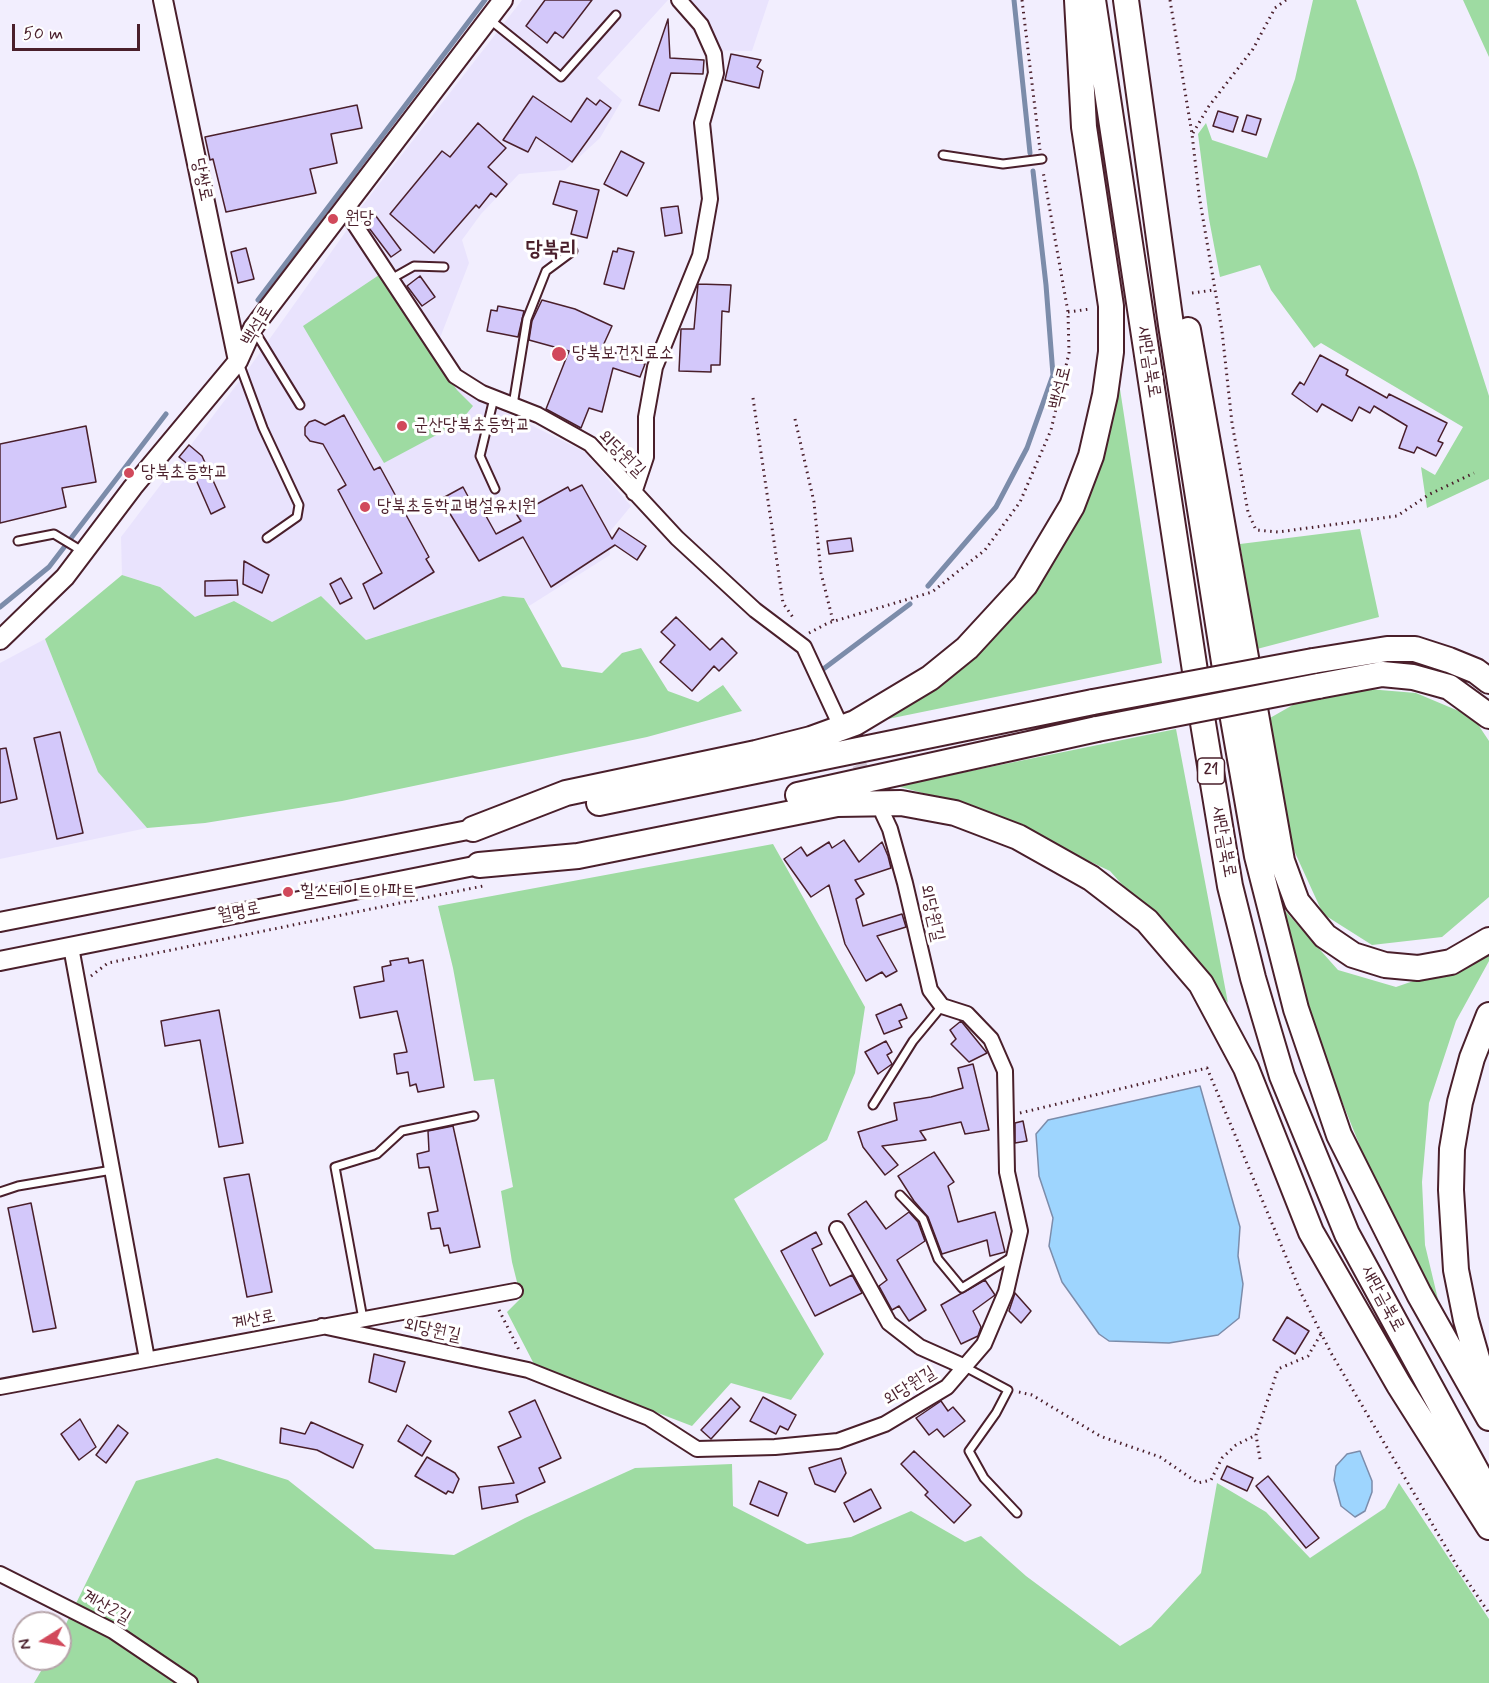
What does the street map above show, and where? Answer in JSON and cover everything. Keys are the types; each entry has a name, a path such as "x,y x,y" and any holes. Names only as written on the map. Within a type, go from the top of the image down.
{"highway":[{"path":"473,829 566,793 756,753 811,739 855,723 939,670 967,648 1025,585 1072,506 1091,456 1105,395 1110,352 1111,306 1084,127 1077,0"},
{"name":"새만금북로","path":"1093,0 1203,728 1230,886 1253,978 1282,1076 1347,1234 1489,1494"},
{"path":"1128,0 1282,861 1297,902 1325,936 1353,955 1384,965 1418,968 1450,962 1481,947 1489,940"},
{"name":"새만금북로","path":"1128,0 1171,325 1234,724 1257,856 1293,998 1339,1135 1419,1294 1489,1418"},
{"path":"473,829 1093,702 1387,649 1415,650 1449,660 1476,671 1489,681"},
{"path":"486,875 1097,729 1382,674 1413,676 1449,687 1489,716"},
{"path":"486,875 837,804 901,803 955,813 1018,837 1091,878 1147,921 1201,984 1246,1068 1311,1232 1399,1385 1489,1527"},
{"path":"1489,1014 1472,1058 1460,1102 1452,1149 1451,1227 1466,1320 1481,1372 1489,1386"}],"street":[{"name":"당쌍로","path":"163,0 238,361"},
{"name":"백석로","path":"0,640 65,577 79,549 238,361 253,328 503,0"},
{"path":"634,493 646,457 646,417 655,367 700,256 710,199 702,123 716,73 714,54 701,25 679,0"},
{"name":"외당원길","path":"344,208 454,376 494,398 538,415 590,444 677,538 755,610 801,638 837,718"},
{"name":"외당원길","path":"322,1326 528,1370 649,1418 697,1449 775,1447 838,1441 885,1424 947,1388 984,1344 1006,1292 1020,1231 1007,1172 1004,1117 1005,1071 991,1039 968,1014 942,1006 930,990 905,883 890,829 883,814"},
{"name":"월명로","path":"0,922 473,829"},
{"name":"월명로","path":"0,961 486,875"},
{"path":"70,947 147,1359"},
{"path":"837,1229 889,1323 920,1347 965,1367"},
{"name":"계산로","path":"0,1387 515,1291"},
{"name":"계산2길","path":"0,1574 113,1631 190,1683"}],"lane":[{"path":"489,19 561,76 616,15"},
{"path":"943,155 1003,164 1042,159"},
{"path":"513,405 527,319 546,271 573,251"},
{"path":"391,279 414,266 444,267"},
{"path":"253,328 300,405"},
{"path":"238,361 263,428 299,506 297,517 267,538"},
{"path":"494,398 480,456 495,489"},
{"path":"18,541 54,534 79,549"},
{"path":"873,1105 913,1041 942,1006"},
{"path":"363,1319 335,1167 377,1154 402,1131 474,1116"},
{"path":"0,1192 18,1186 112,1170"},
{"path":"900,1195 923,1219 938,1259 962,1288 1014,1256"},
{"path":"965,1367 1008,1390 996,1413 969,1451 984,1478 1017,1513"}],"path":[{"name":"백석로","path":"801,638 833,621 932,592 985,550 1020,502 1051,430 1069,353 1068,312 1042,159 1022,0"},
{"path":"1170,0 1192,134 1198,195 1215,290 1241,476 1248,512 1256,530 1278,532 1397,516 1430,494 1474,473"},
{"path":"1192,134 1209,106 1253,49 1275,8 1286,0"},
{"path":"1192,293 1215,290"},
{"path":"1068,312 1100,307"},
{"path":"753,398 783,603 801,638"},
{"path":"795,419 814,502 821,573 833,621"},
{"path":"78,986 108,963 486,875"},
{"path":"1004,1117 1207,1068 1302,1295 1321,1334 1457,1566 1489,1613"},
{"path":"491,1295 528,1370"},
{"path":"1260,1459 1256,1435 1278,1370 1308,1356 1321,1334"},
{"path":"1008,1390 1032,1395 1100,1436 1161,1457 1198,1483 1211,1480 1222,1458 1236,1445 1256,1435"}],"shaded area":[{"path":"522,0 668,0 597,78 622,100 600,138 565,170 519,174 481,214 462,240 469,263 440,338 355,215"},
{"path":"671,0 769,0 752,51 706,50"},
{"name":"군산당북초등학교","path":"349,227 461,387 483,401 585,452 631,506 608,534 610,555 529,606 524,598 503,596 366,640 321,596 272,622 234,601 195,618 160,587 122,575 121,537 244,375"},
{"path":"45,639 98,772 147,828 0,859 0,663"}],"green space":[{"path":"1313,0 1356,0 1417,171 1489,396 1489,479 1427,508 1421,467 1435,475 1463,427 1321,343 1314,348 1271,290 1260,265 1220,277 1209,219 1198,134 1206,123 1212,140 1267,158 1295,79"},
{"path":"1463,0 1489,0 1489,57"},
{"path":"379,275 457,390 473,406 459,423 384,463 303,326"},
{"path":"1118,376 1162,663 878,721 926,695 991,641 1059,552 1103,449"},
{"path":"1360,529 1379,617 1257,649 1240,544"},
{"path":"122,575 160,587 195,617 234,601 272,622 321,596 366,640 503,596 524,598 562,667 602,673 622,653 641,648 668,691 698,702 723,685 742,711 647,737 342,801 205,823 147,828 98,772 45,639"},
{"path":"1356,688 1416,693 1473,717 1489,741 1489,897 1442,937 1372,945 1323,914 1286,833 1270,718 1298,702"},
{"path":"1176,729 1228,1003 1110,871 974,807 897,786"},
{"path":"773,844 865,1007 855,1073 827,1140 734,1199 824,1354 791,1400 731,1383 692,1426 535,1366 507,1312 521,1298 512,1262 501,1191 513,1187 494,1079 474,1081 453,968 438,906"},
{"path":"1281,906 1338,970 1396,987 1489,955 1489,961 1456,1021 1429,1103 1422,1182 1425,1245 1441,1312 1376,1186 1329,1069 1301,985"},
{"path":"217,1458 288,1480 375,1549 454,1555 525,1518 635,1468 732,1464 733,1506 807,1544 851,1537 911,1511 965,1542 981,1536 1026,1576 1120,1646 1151,1627 1201,1573 1217,1483 1266,1512 1310,1558 1385,1508 1399,1483 1489,1619 1489,1683 34,1683 41,1671 72,1671 72,1612 136,1481"}],"water":[{"path":"1200,1086 1240,1227 1238,1256 1243,1284 1239,1318 1218,1335 1169,1343 1109,1341 1099,1334 1062,1282 1049,1246 1053,1218 1039,1176 1036,1134 1048,1120"},
{"path":"1360,1451 1372,1481 1372,1492 1365,1511 1355,1517 1341,1506 1334,1480 1336,1466 1347,1454"}],"building":[{"path":"545,0 592,0 563,38 555,32 547,43 526,26"},
{"path":"668,19 670,58 704,60 703,74 671,73 659,111 639,105"},
{"path":"731,54 761,60 757,67 763,71 759,88 725,80"},
{"path":"533,96 571,122 587,98 596,105 600,100 611,108 572,162 536,137 528,152 503,140"},
{"path":"357,105 362,128 331,134 337,163 310,169 316,193 226,212 205,137"},
{"path":"1218,111 1238,117 1233,132 1213,126"},
{"path":"1247,115 1261,119 1256,135 1242,131"},
{"path":"478,123 506,148 488,167 507,184 496,197 491,193 479,208 476,205 434,253 390,214 442,151 450,157"},
{"path":"621,151 644,163 627,196 604,184"},
{"path":"560,181 599,190 587,238 571,234 577,211 553,204"},
{"path":"678,206 682,233 665,236 661,208"},
{"path":"370,208 401,250 391,257 360,216"},
{"path":"246,248 254,279 238,283 231,252"},
{"path":"618,248 634,252 624,289 604,284 613,251 617,252"},
{"path":"420,276 435,297 422,306 407,286"},
{"path":"698,284 731,285 729,312 722,311 720,365 711,365 711,372 679,371 681,329 694,329"},
{"path":"542,300 575,309 612,326 602,348 645,364 640,377 613,368 602,412 589,408 581,428 546,409 569,351 529,340 532,321"},
{"path":"498,306 524,311 518,337 487,331 491,310 497,311"},
{"path":"1320,355 1348,370 1346,375 1387,398 1389,394 1447,423 1438,441 1443,443 1436,456 1417,447 1414,453 1399,448 1407,426 1374,406 1370,413 1359,407 1352,421 1322,404 1317,412 1292,394 1300,382 1304,385"},
{"path":"344,415 374,470 380,467 429,557 426,559 434,572 374,609 363,584 382,573 338,490 346,485 323,444 310,441 305,435 305,427 309,422 315,420 325,425"},
{"path":"86,426 96,482 62,488 66,507 0,523 0,444"},
{"path":"189,445 202,456 225,507 211,514 190,466 179,457"},
{"path":"582,485 612,539 619,528 646,546 637,560 615,545 551,587 523,537 479,561 441,499 463,487 471,502 476,498 496,534 521,521 517,515 568,487 570,491"},
{"path":"851,538 853,551 829,554 827,541"},
{"path":"244,561 269,575 262,593 243,584"},
{"path":"341,578 352,598 340,604 330,584"},
{"path":"237,580 238,595 205,596 205,581"},
{"path":"676,617 710,650 722,638 737,653 719,671 714,666 692,691 660,662 675,645 661,632"},
{"path":"60,732 83,833 57,839 34,738"},
{"path":"6,748 17,799 0,803 0,749"},
{"path":"844,840 859,862 882,842 888,856 891,868 855,880 864,894 856,899 863,926 902,914 906,927 877,936 897,971 886,977 882,972 866,981 845,944 829,885 811,897 784,859 801,847 807,856 829,842 832,848"},
{"path":"408,958 409,963 423,960 444,1087 418,1092 416,1084 410,1086 408,1072 397,1074 394,1054 407,1052 397,1011 360,1018 354,987 384,981 382,967 391,965 390,961"},
{"path":"901,1004 907,1018 899,1021 902,1027 884,1034 876,1015"},
{"path":"219,1010 243,1143 219,1147 200,1040 165,1046 161,1021"},
{"path":"961,1021 987,1053 969,1062 951,1044 956,1039 950,1030"},
{"path":"886,1041 892,1052 887,1055 892,1064 878,1074 865,1052"},
{"path":"973,1064 989,1130 965,1134 961,1122 920,1131 926,1140 882,1146 898,1165 885,1175 863,1147 858,1132 897,1120 894,1103 931,1097 963,1088 958,1068"},
{"path":"1023,1121 1027,1141 1015,1143 1015,1123"},
{"path":"453,1126 480,1247 450,1253 448,1245 444,1246 440,1228 431,1229 428,1213 438,1211 429,1167 419,1168 417,1154 429,1151 428,1131"},
{"path":"934,1152 954,1182 948,1186 958,1222 995,1212 1005,1252 990,1256 987,1240 942,1254 928,1217 914,1201 898,1176"},
{"path":"249,1174 272,1292 247,1297 224,1178"},
{"path":"866,1201 886,1229 909,1212 918,1222 925,1241 897,1260 926,1310 909,1321 899,1306 892,1310 879,1286 887,1280 848,1214"},
{"path":"31,1203 56,1328 33,1332 8,1208"},
{"path":"816,1232 822,1244 812,1249 830,1286 852,1275 862,1293 815,1316 781,1251"},
{"path":"985,1280 995,1295 973,1311 981,1327 978,1336 961,1344 941,1305"},
{"path":"1015,1293 1031,1311 1021,1323 1009,1311"},
{"path":"1287,1317 1309,1331 1295,1354 1273,1340"},
{"path":"374,1354 405,1362 396,1392 369,1382"},
{"path":"763,1397 796,1415 788,1430 780,1426 776,1434 750,1421"},
{"path":"731,1398 740,1407 711,1439 701,1430"},
{"path":"535,1400 561,1458 539,1468 545,1482 516,1495 518,1502 482,1509 479,1487 514,1483 498,1447 521,1437 509,1412"},
{"path":"941,1401 948,1411 953,1407 965,1421 944,1437 937,1429 929,1435 916,1418"},
{"path":"80,1419 96,1447 79,1460 61,1434"},
{"path":"311,1422 363,1445 353,1468 317,1450 280,1443 281,1428 305,1434"},
{"path":"118,1425 128,1433 106,1463 96,1455"},
{"path":"407,1425 431,1441 422,1456 398,1441"},
{"path":"914,1451 971,1505 954,1523 925,1495 928,1492 901,1464"},
{"path":"427,1457 455,1473 459,1479 453,1493 448,1491 446,1494 415,1476"},
{"path":"841,1458 846,1473 835,1492 815,1484 809,1468"},
{"path":"1227,1466 1253,1478 1247,1491 1221,1479"},
{"path":"1268,1476 1319,1538 1306,1548 1256,1486"},
{"path":"759,1481 787,1493 778,1516 750,1504"},
{"path":"871,1489 881,1508 854,1522 844,1503"}],"waterway":[{"path":"258,300 485,0"},
{"path":"1014,0 1030,153"},
{"path":"928,586 996,507 1027,448 1053,375 1046,285 1033,171"},
{"path":"0,607 49,567 166,414"},
{"path":"822,670 910,604"}],"tunnel":[{"path":"850,745 869,785"}],"place":[{"name":"원당","path":"333,219"},
{"name":"당북보건진료소","path":"559,354"},
{"name":"군산당북초등학교","path":"402,426"},
{"name":"당북초등학교","path":"129,473"},
{"name":"당북초등학교병설유치원","path":"365,507"},
{"name":"힐스테이트아파트","path":"288,892"}],"district":[{"name":"당북리","path":"551,251"}]}
